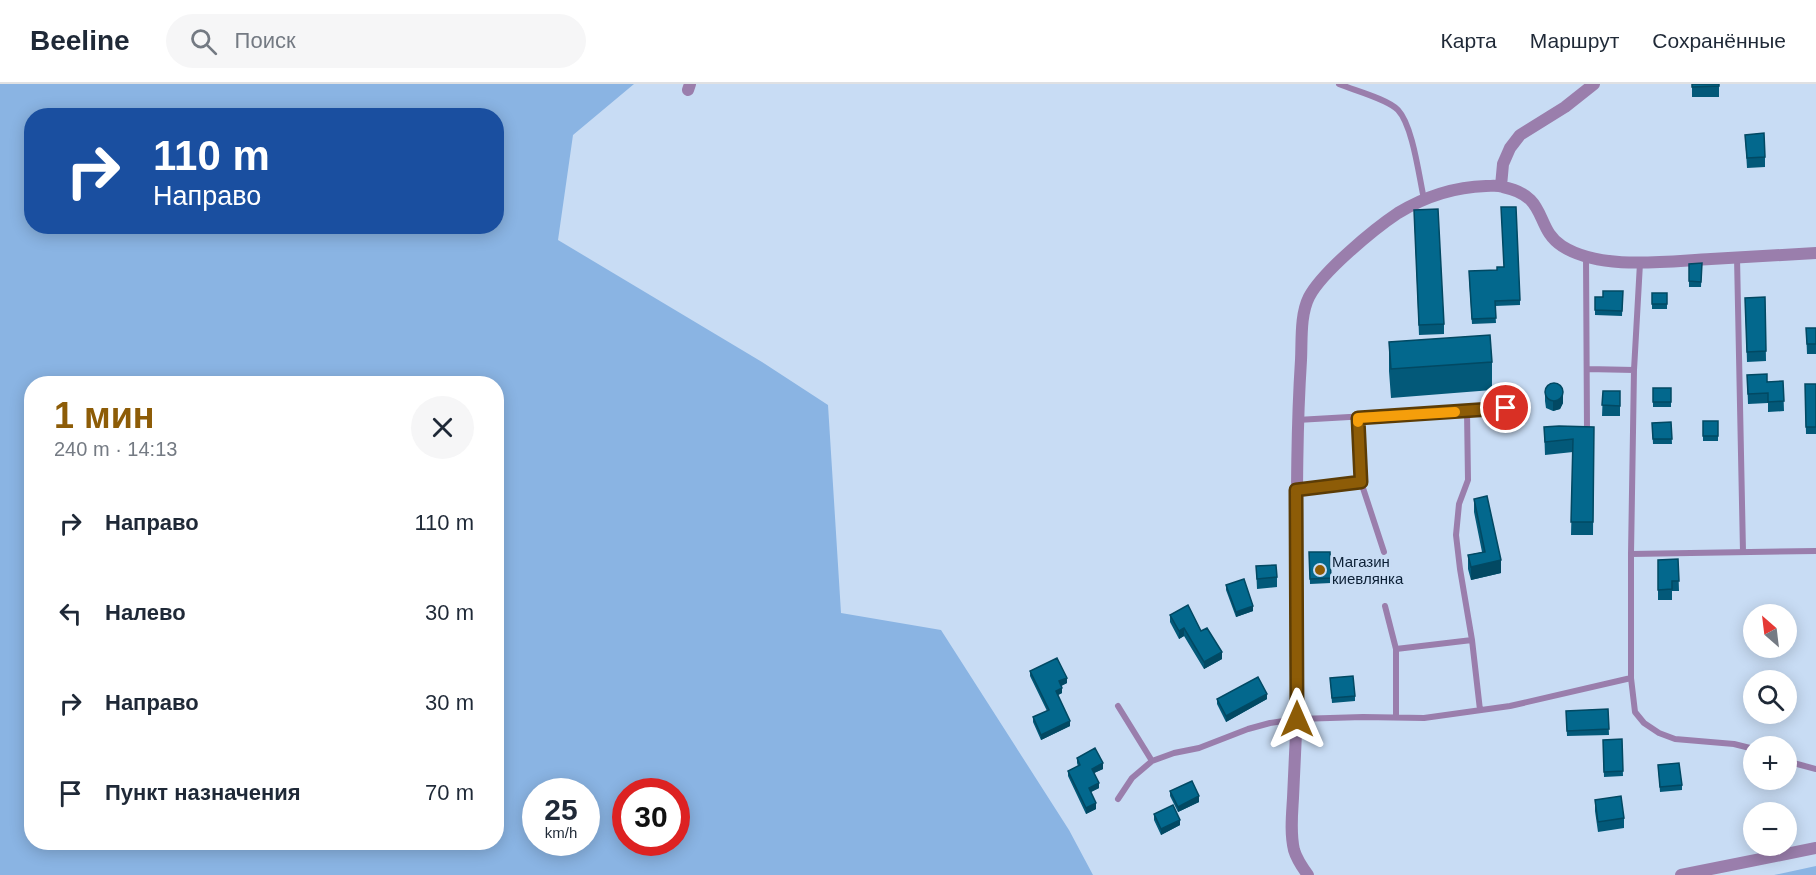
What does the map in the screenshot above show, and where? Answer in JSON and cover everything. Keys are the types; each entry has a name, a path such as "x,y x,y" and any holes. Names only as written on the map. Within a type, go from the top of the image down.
{"street":[{"path":"1501,186 1503,164 1510,148 1520,135 1565,107 1594,84"},
{"path":"1308,875 1300,866 1294,850 1292,827 1297,719 1296,490 1297,420 1304,318 1307,300 1316,285 1333,267 1380,227 1409,207 1442,192 1467,186 1501,186 1515,190 1528,197 1540,212 1552,237 1562,246 1586,256 1608,261 1640,263 1816,253"},
{"path":"1686,875 1816,848"}],"lane":[{"path":"1339,84 1389,104 1398,110 1408,128 1424,199"},
{"path":"1586,256 1587,430"},
{"path":"1737,257 1743,552"},
{"path":"1640,263 1634,370 1631,554 1631,678 1635,712 1644,723 1659,733 1675,739 1743,746"},
{"path":"1587,369 1634,370"},
{"path":"1297,420 1506,408"},
{"path":"1467,411 1468,480 1459,504 1456,535 1480,710"},
{"path":"1358,418 1361,482 1384,552"},
{"path":"1296,490 1361,482"},
{"path":"1631,554 1816,551"},
{"path":"1385,606 1396,650 1396,717"},
{"path":"1396,650 1472,640"},
{"path":"1118,799 1132,778 1152,761 1174,753 1199,748 1270,723 1297,719 1424,718 1510,706 1631,678"},
{"path":"1118,706 1152,761"},
{"path":"1797,764 1816,769"}],"shaded area":[{"path":"0,84 634,84 573,135 558,240 762,362 828,405 841,613 941,630 1069,830 1093,875 0,875"},
{"path":"1816,866 1816,875 1774,875"}],"building":[{"path":"1692,84 1719,84 1719,86 1692,87"},
{"path":"1764,133 1765,157 1747,158 1745,135"},
{"path":"1501,207 1516,207 1520,300 1495,301 1496,318 1472,319 1469,271 1497,270 1497,267 1504,267"},
{"path":"1438,209 1444,324 1419,325 1414,210"},
{"path":"1702,263 1701,282 1689,281 1689,264"},
{"path":"1603,291 1623,291 1622,311 1595,310 1595,297 1603,297"},
{"path":"1652,293 1667,293 1667,304 1652,304"},
{"path":"1765,297 1766,351 1747,352 1745,298"},
{"path":"1806,328 1816,328 1816,344 1807,344"},
{"path":"1490,335 1492,362 1391,369 1389,342"},
{"path":"1767,374 1767,382 1783,381 1784,401 1768,402 1768,393 1748,394 1747,375"},
{"path":"1554,383 1560,386 1563,392 1560,398 1554,401 1548,398 1545,392 1548,386"},
{"path":"1805,384 1816,384 1816,427 1806,427"},
{"path":"1653,388 1671,388 1671,402 1653,402"},
{"path":"1603,391 1620,391 1620,406 1602,405"},
{"path":"1703,421 1718,421 1718,436 1703,436"},
{"path":"1671,422 1672,439 1653,439 1652,423"},
{"path":"1544,427 1594,427 1593,522 1571,522 1573,439 1545,442"},
{"path":"1487,496 1501,560 1471,567 1468,555 1485,552 1474,499"},
{"name":"Магазин киевлянка","path":"1309,552 1330,552 1331,578 1310,579"},
{"path":"1678,559 1679,581 1672,581 1672,589 1658,590 1658,560"},
{"path":"1276,565 1277,577 1257,579 1256,566"},
{"path":"1244,579 1253,606 1236,612 1226,585"},
{"path":"1188,605 1201,631 1207,628 1222,652 1204,662 1184,628 1179,631 1170,615"},
{"path":"1057,658 1067,678 1059,681 1062,688 1056,691 1070,721 1041,735 1033,717 1049,710 1030,671"},
{"path":"1353,676 1355,696 1332,698 1330,678"},
{"path":"1258,677 1267,694 1226,716 1217,699"},
{"path":"1608,709 1609,729 1567,731 1566,711"},
{"path":"1622,739 1623,771 1604,772 1603,740"},
{"path":"1095,748 1103,763 1092,769 1099,783 1089,788 1096,803 1086,808 1068,771 1080,765 1077,758"},
{"path":"1679,763 1682,785 1660,787 1658,765"},
{"path":"1192,781 1199,796 1178,807 1170,791"},
{"path":"1621,796 1624,818 1598,822 1595,800"},
{"path":"1173,805 1180,820 1161,829 1154,814"}],"slow traffic":[{"path":"1358,422 1358,418 1455,412"}],"place":[{"name":"Магазин киевлянка","path":"1320,570"}],"route":[{"path":"1297,719 1296,490 1361,482 1358,418 1506,408"}]}
